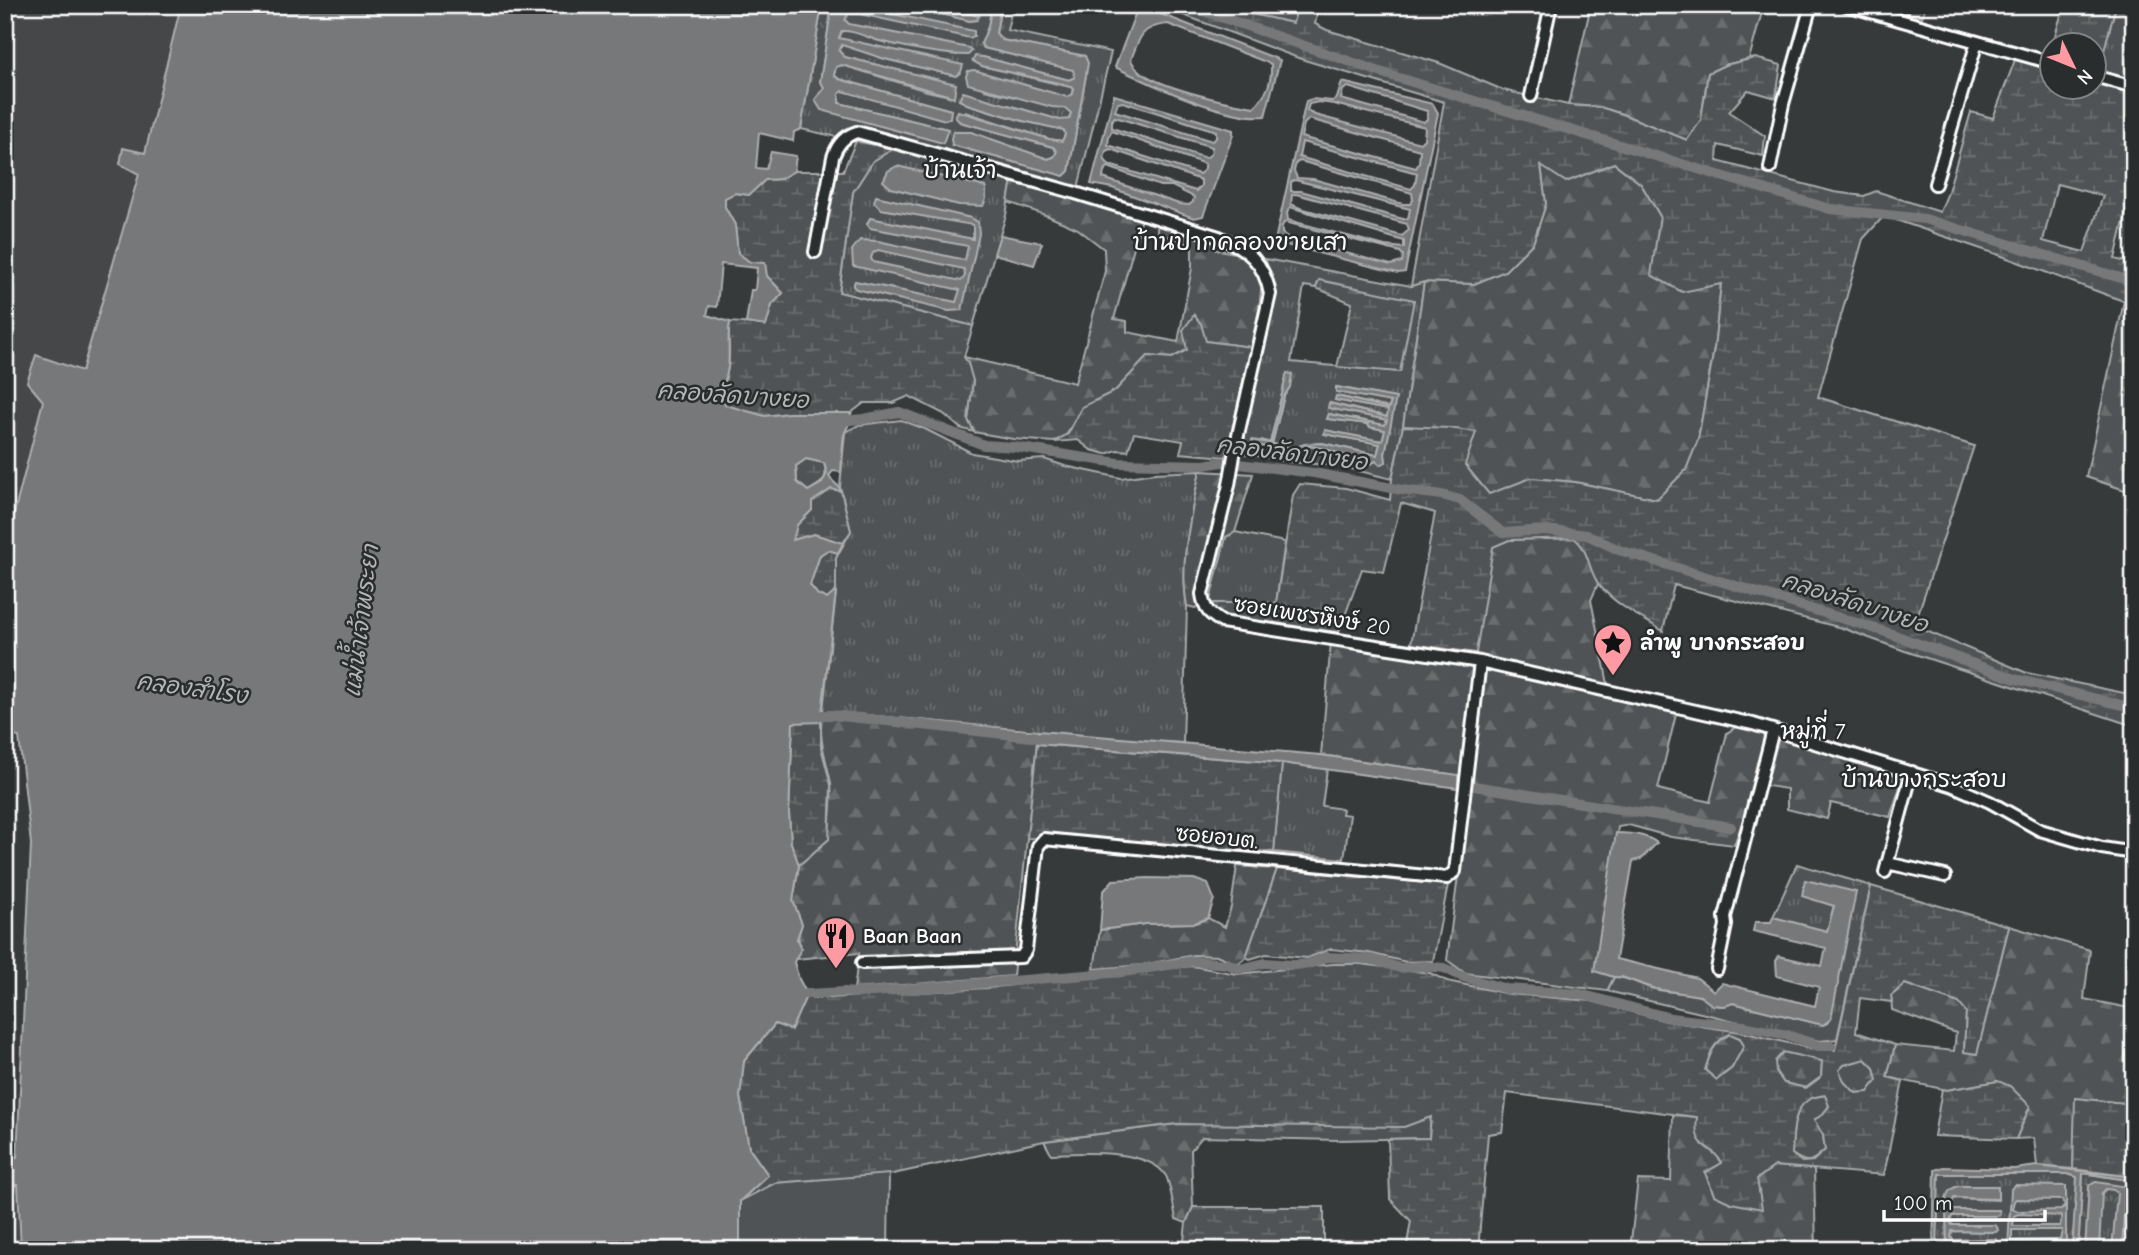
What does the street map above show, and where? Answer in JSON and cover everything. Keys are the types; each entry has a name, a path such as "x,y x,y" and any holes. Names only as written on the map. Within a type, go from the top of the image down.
{"street":[{"path":"1531,96 1551,5"},
{"path":"1770,168 1783,104 1811,5"},
{"path":"1846,5 2038,60"},
{"path":"1935,184 1977,42"},
{"path":"2108,80 2134,87"},
{"name":"ซอยเพชรหึงษ์ 20","path":"815,252 836,148 849,135 857,132 1072,191 1240,245 1256,259 1267,278 1270,294 1229,485 1202,594 1203,604 1209,613 1222,622 1480,662 1773,730 1972,793 2040,830 2102,848 2134,853"},
{"name":"ซอยอบต.","path":"862,963 1021,957 1026,950 1038,846 1044,839 1447,878 1455,871 1480,662"},
{"path":"1717,969 1727,905 1773,730"},
{"path":"1912,772 1886,867 1945,876"}],"shaded area":[{"path":"5,5 181,5 140,174 82,371 36,356 43,400 5,549"},
{"path":"5,1185 18,1185 21,1250 5,1250"}],"green space":[{"path":"822,5 832,5 820,82 825,87 815,100 947,129 839,103 839,93 843,91 951,110 839,79 834,75 836,67 842,65 954,97 845,57 839,52 842,44 885,59 956,76 872,46 839,39 842,31 850,30 879,41 958,55 848,24 845,20 848,14 860,14 850,5 905,5 970,21 979,16 933,5 992,5 988,27 981,44 984,48 1074,70 1075,77 1069,80 983,57 973,61 982,66 1074,88 1073,94 1067,97 984,90 1066,108 1071,113 1069,120 1060,120 1008,105 960,100 1023,121 1064,130 1065,135 1062,141 1049,139 965,112 960,122 1053,147 1057,151 1054,157 1048,159 971,132 952,145 1064,176 1069,171 1086,75 1085,56 1002,40 996,34 1001,5 1013,5 1007,30 1111,52 1078,188 1013,174 1006,215 973,326 839,292 853,192 873,161 892,149 801,129"},
{"path":"1137,5 1224,5 1242,12 1293,23 1298,5 1319,5 1315,24 1327,30 1439,63 1503,90 1568,105 1600,107 1687,140 1701,120 1708,73 1725,65 1755,58 1781,65 1776,98 1748,90 1729,112 1765,136 1763,156 1718,145 1717,161 1834,192 1864,196 1876,191 1940,212 1971,112 1993,118 2015,60 2038,66 2038,102 2108,102 2108,86 2134,94 2134,180 2115,259 2134,264 2134,305 1884,216 1863,239 1818,397 1974,446 1914,626 2027,673 2134,695 2134,726 1842,628 1674,585 1663,631 1614,600 1600,586 1583,549 1574,538 1509,540 1493,547 1476,653 1411,644 1435,513 1401,503 1384,572 1362,569 1339,632 1221,619 1209,603 1276,603 1293,495 1300,484 1346,488 1390,500 1403,426 1476,432 1465,465 1489,494 1531,478 1575,482 1657,499 1686,470 1698,440 1714,349 1721,284 1682,292 1651,275 1660,216 1641,184 1614,163 1566,182 1541,166 1546,204 1533,243 1505,271 1474,284 1424,282 1411,286 1444,102 1301,59 1170,10","holes":["2057,184 2103,196 2084,252 2043,241"]},
{"path":"1224,5 1251,5 1277,14 1284,13 1287,5 1298,5 1293,23 1242,12"},
{"path":"1591,5 1764,5 1749,59 1708,73 1701,120 1687,140 1600,107 1568,105"},
{"path":"1881,5 1926,5 1922,17"},
{"path":"2064,5 2116,5 2108,35 2108,32 2056,32"},
{"path":"2116,5 2134,5 2134,82 2108,76 2108,35"},
{"path":"856,141 893,149 873,161 853,192 839,292 973,326 964,357 973,381 968,420 974,432 960,428 944,414 909,396 893,403 864,403 851,413 789,413 765,416 725,405 723,390 729,361 730,322 766,325 772,305 783,293 738,253 735,225 725,207 725,197 735,193 749,195 765,180 780,179 794,171 843,171"},
{"path":"1614,163 1641,184 1660,216 1682,291 1721,283 1714,349 1698,440 1686,470 1657,499 1575,482 1531,478 1489,495 1465,465 1403,426 1424,282 1474,284 1505,271 1533,243 1546,204 1541,165 1566,182"},
{"path":"1013,174 1142,218 1114,319 1127,321 1127,332 1178,342 1192,268 1192,245 1157,233 1157,226 1216,239 1213,249 1246,255 1262,281 1251,347 1205,341 1201,324 1194,315 1187,350 1172,358 1148,356 1115,391 1082,407 1067,434 1054,442 1013,439 974,432 968,420 973,381 964,357 1075,383 1105,271 1104,249 1078,229 1008,202"},
{"path":"1265,259 1411,286 1424,282 1403,426 1392,479 1339,466 1289,462 1241,453 1276,291","holes":["1319,281 1413,300 1400,372 1291,362 1304,286 1316,288","1287,373 1290,387 1284,396 1272,444 1293,449 1305,444 1322,443 1377,455 1380,444 1325,434 1383,441 1385,430 1370,427 1368,424 1327,419 1329,414 1385,426 1387,419 1329,408 1330,403 1388,417 1389,410 1335,400 1337,396 1389,408 1391,401 1336,392 1337,387 1395,398 1385,454 1386,462 1376,461 1370,464 1309,446 1295,451 1253,445 1262,440 1270,443"]},
{"path":"1319,280 1414,300 1400,372 1337,367 1352,303 1316,288"},
{"path":"2124,301 2134,305 2134,493 2086,477"},
{"path":"1194,315 1201,324 1206,341 1251,347 1226,457 1180,453 1183,441 1134,433 1128,451 1117,450 1106,454 1091,450 1078,440 1054,442 1068,434 1082,407 1115,391 1148,356 1172,358 1187,350 1183,330"},
{"path":"901,420 972,453 1018,461 1044,459 1121,478 1200,471 1185,556 1187,606 1183,743 823,711 836,593 836,558 851,531 840,487 845,432 859,425"},
{"path":"806,459 824,463 826,473 817,486 808,491 797,482 796,466"},
{"path":"1200,471 1253,474 1235,532 1226,537 1209,603 1195,608 1187,606 1184,573 1187,538"},
{"path":"832,489 841,491 851,531 843,543 814,534 792,540 797,525 812,510 812,502"},
{"path":"1235,532 1285,542 1276,603 1209,603 1226,537"},
{"path":"1574,538 1582,543 1598,584 1591,600 1608,684 1677,710 1658,789 1710,802 1727,733 1738,726 1904,775 1890,817 1831,803 1827,819 1787,809 1787,789 1756,784 1734,845 1671,837 1629,825 1618,827 1595,970 1614,977 1607,991 1465,973 1447,960 1471,777 1321,755 1331,642 1411,644 1475,653 1492,547 1509,540"},
{"path":"828,549 838,553 836,593 828,599 818,595 810,585 820,555"},
{"path":"823,711 1038,731 1013,976 854,989 859,953 795,959 801,949 798,936 802,924 793,901 799,865 829,839 831,783 822,739"},
{"path":"793,722 821,722 821,747 831,785 829,839 799,865 791,843 789,813"},
{"path":"1037,744 1282,763 1274,852 1027,838"},
{"path":"1282,763 1327,769 1322,806 1343,809 1342,814 1350,815 1344,859 1274,852"},
{"path":"1797,864 1871,886 1837,1039 1820,1041 1607,991 1614,977 1619,977 1650,988 1694,994 1717,1006 1733,1003 1823,1025 1828,1023 1831,1019 1834,905 1827,932 1773,917"},
{"path":"1237,866 1277,869 1246,957 1238,964 1219,956 1194,955 1142,965 1094,969 1100,930 1146,924 1195,923 1208,918 1225,927"},
{"path":"1277,869 1448,885 1433,961 1406,962 1369,953 1331,949 1307,958 1266,954 1250,959 1246,957"},
{"path":"1871,886 2009,926 1977,1054 1964,1052 1966,1012 1959,1003 1905,984 1891,996 1892,1002 1860,998 1856,1032 1895,1045 1887,1077 1903,1081 1884,1175 1775,1166 1757,1179 1762,1209 1731,1203 1714,1195 1705,1173 1722,1163 1700,1141 1696,1128 1697,1117 1507,1093 1502,1132 1488,1134 1478,1250 1406,1250 1411,1221 1390,1199 1388,1139 1429,1138 1431,1117 1404,1127 1176,1124 1044,1141 884,1176 775,1183 740,1201 768,1175 749,1148 740,1097 744,1061 775,1024 791,1029 805,998 985,988 1192,966 1237,974 1333,964 1361,964 1430,973 1447,981 1509,994 1591,1001 1666,1021 1741,1032 1809,1048 1835,1050","holes":["1730,1034 1740,1038 1744,1046 1732,1068 1717,1080 1705,1070 1713,1049","1783,1052 1822,1061 1821,1077 1806,1088 1784,1083 1776,1072 1775,1061","1865,1059 1874,1068 1877,1080 1868,1092 1856,1093 1845,1083 1839,1070 1844,1065","1825,1095 1829,1106 1814,1120 1823,1135 1825,1150 1813,1161 1802,1162 1792,1154 1793,1132 1799,1110 1814,1097"]},
{"path":"2009,926 2090,950 2084,999 2134,1009 2134,1104 2076,1098 2073,1169 2037,1166 2034,1138 2016,1139 2030,1106 1997,1081 1947,1090 1887,1077 1895,1045 1954,1051 1956,1033 1892,1010 1891,996 1905,984 1959,1003 1966,1012 1964,1052 1977,1053"},
{"path":"1730,1034 1740,1038 1744,1046 1732,1068 1716,1080 1705,1070 1716,1044"},
{"path":"1783,1052 1822,1060 1821,1077 1806,1088 1784,1083 1776,1072 1774,1061"},
{"path":"1865,1059 1874,1068 1877,1080 1868,1092 1856,1093 1845,1083 1838,1070 1844,1065"},
{"path":"1998,1081 2010,1086 2030,1106 2016,1139 1934,1136 1942,1089"},
{"path":"1825,1095 1829,1106 1814,1120 1823,1135 1825,1150 1813,1160 1802,1160 1792,1154 1796,1117 1808,1099"},
{"path":"2075,1098 2134,1104 2134,1177 2073,1169"},
{"path":"1673,1115 1698,1117 1702,1144 1719,1157 1722,1163 1706,1172 1757,1179 1775,1166 1814,1169 1816,1250 1630,1250 1638,1180 1671,1181"},
{"path":"1431,1117 1429,1138 1338,1140 1202,1137 1191,1150 1193,1207 1186,1223 1176,1219 1166,1176 1157,1167 1130,1156 1051,1154 1044,1141 1176,1124"},
{"path":"2083,1173 2134,1181 2134,1250 2078,1250"},
{"path":"889,1174 888,1250 740,1250 740,1201 775,1183"},
{"path":"1938,1174 2068,1174 2078,1177 2072,1250 1951,1250 1952,1244 1993,1245 1995,1239 1954,1240 1951,1237 1952,1231 1996,1232 1955,1226 1950,1222 1952,1216 1998,1210 1953,1210 1950,1207 1954,1198 1998,1200 1998,1186 1946,1199 1947,1250 1937,1250"},
{"path":"1193,1207 1324,1207 1324,1250 1183,1250 1186,1223"}],"water":[{"path":"181,5 822,5 801,129 794,132 793,141 759,133 756,168 766,169 771,152 796,156 794,171 780,179 765,180 749,195 735,193 725,198 725,207 735,225 738,253 750,262 765,263 767,276 783,293 772,305 766,326 746,323 751,290 755,290 757,268 721,264 717,307 709,306 707,315 730,322 728,367 723,390 725,405 765,416 789,413 851,413 844,435 841,472 833,471 829,476 841,491 831,489 812,502 812,510 797,525 793,540 814,534 843,543 838,553 828,550 820,555 810,585 818,595 827,599 836,591 821,722 793,723 789,813 791,843 799,865 793,901 802,924 797,939 801,949 794,962 807,994 791,1030 775,1024 744,1061 740,1097 749,1148 768,1175 740,1201 740,1250 21,1250 18,1185 5,1185 5,1157 17,1157 31,844 19,737 5,734 5,549 43,401 27,382 36,355 82,371 139,174 120,164 123,148 145,153","holes":["806,459 824,463 827,473 822,483 808,491 797,482 796,466"]},
{"path":"832,5 850,5 974,31 974,36 970,38 860,14 848,14 845,20 849,24 969,48 972,51 968,55 912,48 847,31 842,31 839,38 963,65 956,76 885,59 842,45 839,51 845,57 956,84 954,97 842,65 836,67 834,75 839,79 951,110 950,118 945,120 843,91 839,94 839,103 948,129 943,143 821,110 815,100 824,87 820,82"},
{"path":"905,5 933,5 979,16 977,20 970,21"},
{"path":"992,5 1001,5 996,33 1002,40 1085,56 1088,63 1069,171 1064,176 952,145 953,132 971,132 1048,159 1054,157 1057,151 1053,147 960,122 955,117 958,111 1049,139 1062,141 1065,135 1064,130 1023,121 959,100 963,92 1060,120 1069,119 1071,113 1065,108 1052,107 968,84 968,71 974,70 1067,97 1073,94 1074,88 1067,85 982,66 973,61 975,56 983,57 1069,80 1075,77 1073,70 984,48 981,44 988,27"},
{"path":"1153,11 1280,60 1265,116 1249,116 1211,107 1115,67 1136,12","holes":["1168,24 1271,64 1268,88 1254,107 1210,98 1159,82 1136,69 1131,60 1136,45 1147,30"]},
{"path":"1342,82 1433,104 1438,113 1405,272 1398,273 1278,243 1276,236 1306,101 1332,101 1337,98","holes":["1348,87 1427,111 1427,119 1424,122 1341,99 1343,90","1309,104 1334,104 1425,127 1424,139 1420,143 1307,111","1309,119 1420,150 1419,163 1416,168 1301,137 1304,124","1302,142 1417,173 1415,185 1411,189 1299,157","1300,161 1412,193 1413,200 1410,204 1403,204 1313,179 1297,178 1294,171 1296,163","1295,180 1410,209 1408,219 1403,219 1301,191 1291,191 1291,182","1296,194 1407,224 1409,230 1402,236 1291,204 1292,195","1290,207 1404,241 1404,248 1385,246 1288,220 1287,213","1285,222 1400,252 1403,255 1402,262 1391,265 1289,238 1282,233"]},
{"path":"1114,95 1233,130 1203,216 1194,218 1112,188 1091,184","holes":["1123,102 1216,131 1216,138 1212,141 1115,111 1118,103","1115,117 1212,147 1211,154 1206,158 1112,128 1112,120","1112,131 1205,164 1205,169 1199,174 1108,145","1110,149 1201,180 1201,186 1196,191 1109,165 1104,159 1106,151","1108,167 1160,186 1172,186 1194,197 1193,202 1189,205 1179,204 1103,178"]},
{"path":"897,166 986,187 986,199 983,206 959,205 891,188 883,181 888,171"},
{"path":"876,196 971,218 978,222 979,234 962,310 949,311 856,289 853,286 855,281 956,302 960,290 853,266 852,250 860,240 878,241 965,260 968,246 870,228 867,224 870,218 973,239 973,225 881,209 874,202","holes":["878,250 964,269 965,276 961,281 873,262 871,258"]},
{"path":"1000,235 1042,243 1034,265 994,254"},
{"path":"1287,373 1292,374 1290,387 1284,396 1272,444 1293,448 1322,443 1377,455 1380,444 1324,434 1325,430 1382,441 1385,430 1369,427 1368,424 1327,419 1329,414 1385,425 1387,420 1328,408 1329,403 1387,417 1388,410 1335,400 1336,396 1389,408 1391,402 1336,392 1336,387 1396,398 1385,454 1386,462 1380,465 1376,461 1370,464 1309,446 1295,451 1253,445 1252,440 1270,443"},
{"path":"1038,731 1321,755 1458,775 1458,788 1282,763 1037,744"},
{"path":"1616,833 1643,836 1657,843 1641,859 1633,861 1616,959 1697,978 1714,991 1722,983 1815,1006 1819,987 1777,976 1776,961 1779,956 1822,966 1826,948 1753,931 1755,922 1771,922 1773,917 1827,931 1834,906 1802,896 1805,880 1856,892 1831,1019 1823,1025 1733,1003 1725,1006 1712,1005 1700,996 1655,989 1622,977 1594,971"},
{"path":"1194,879 1208,884 1214,899 1208,918 1195,923 1146,924 1100,930 1103,892 1113,880"},
{"path":"2037,1166 2134,1177 2134,1181 2083,1173 2078,1250 2072,1250 2077,1177 2068,1174 1939,1174 1937,1250 1933,1250 1935,1170 1943,1167 2014,1169"},
{"path":"2096,1182 2134,1188 2134,1191 2128,1192 2125,1197 2122,1250 2112,1250 2117,1193 2106,1189 2102,1193 2099,1250 2085,1250 2089,1185"},
{"path":"2015,1185 2066,1186 2066,1250 2062,1250 2061,1245 2013,1244 2012,1250 2008,1250 2011,1189","holes":["2016,1199 2062,1200 2065,1206 2061,1210 2017,1211 2012,1209","2018,1214 2062,1216 2060,1226 2013,1226 2014,1216","2012,1230 2062,1230 2060,1240 2012,1241"]},
{"path":"1958,1186 1998,1186 1998,1199 1954,1198 1950,1207 1953,1210 1999,1210 2000,1214 1952,1216 1952,1225 1994,1225 1998,1230 1952,1231 1951,1237 1954,1240 1995,1239 1998,1242 1982,1246 1952,1244 1951,1250 1947,1250 1946,1199 1950,1191"}],"waterway":[{"path":"1186,5 1389,75 1830,209 1925,219 2134,282"},
{"name":"คลองลัดบางยอ","path":"838,421 899,412 984,445 1015,447 1118,463 1204,465 1222,462 1314,473 1442,495 1460,500 1503,533 1545,530 1587,535 1619,550 1886,632 2015,679 2134,708"},
{"path":"808,715 832,715 1050,739"},
{"path":"1474,786 1731,827"},
{"path":"807,994 859,993 1123,972 1193,961 1227,964 1240,969 1265,963 1308,964 1327,957 1371,959 1400,968 1444,968 1463,977 1507,989 1580,994 1671,1018 1743,1026 1787,1035 1819,1046 1831,1046"}],"place":[{"name":"ลำพู บางกระสอบ","path":"1613,677"},
{"name":"Baan Baan","path":"836,970"}],"district":[{"name":"บ้านเจ้า","path":"960,170"},
{"name":"บ้านปากคลองขายเสา","path":"1240,242"},
{"name":"หมู่ที่ 7","path":"1813,731"},
{"name":"บ้านบางกระสอบ","path":"1924,779"}],"water label":[{"name":"แม่น้ำเจ้าพระยา","path":"361,621"},
{"name":"คลองสำโรง","path":"192,688"}]}
